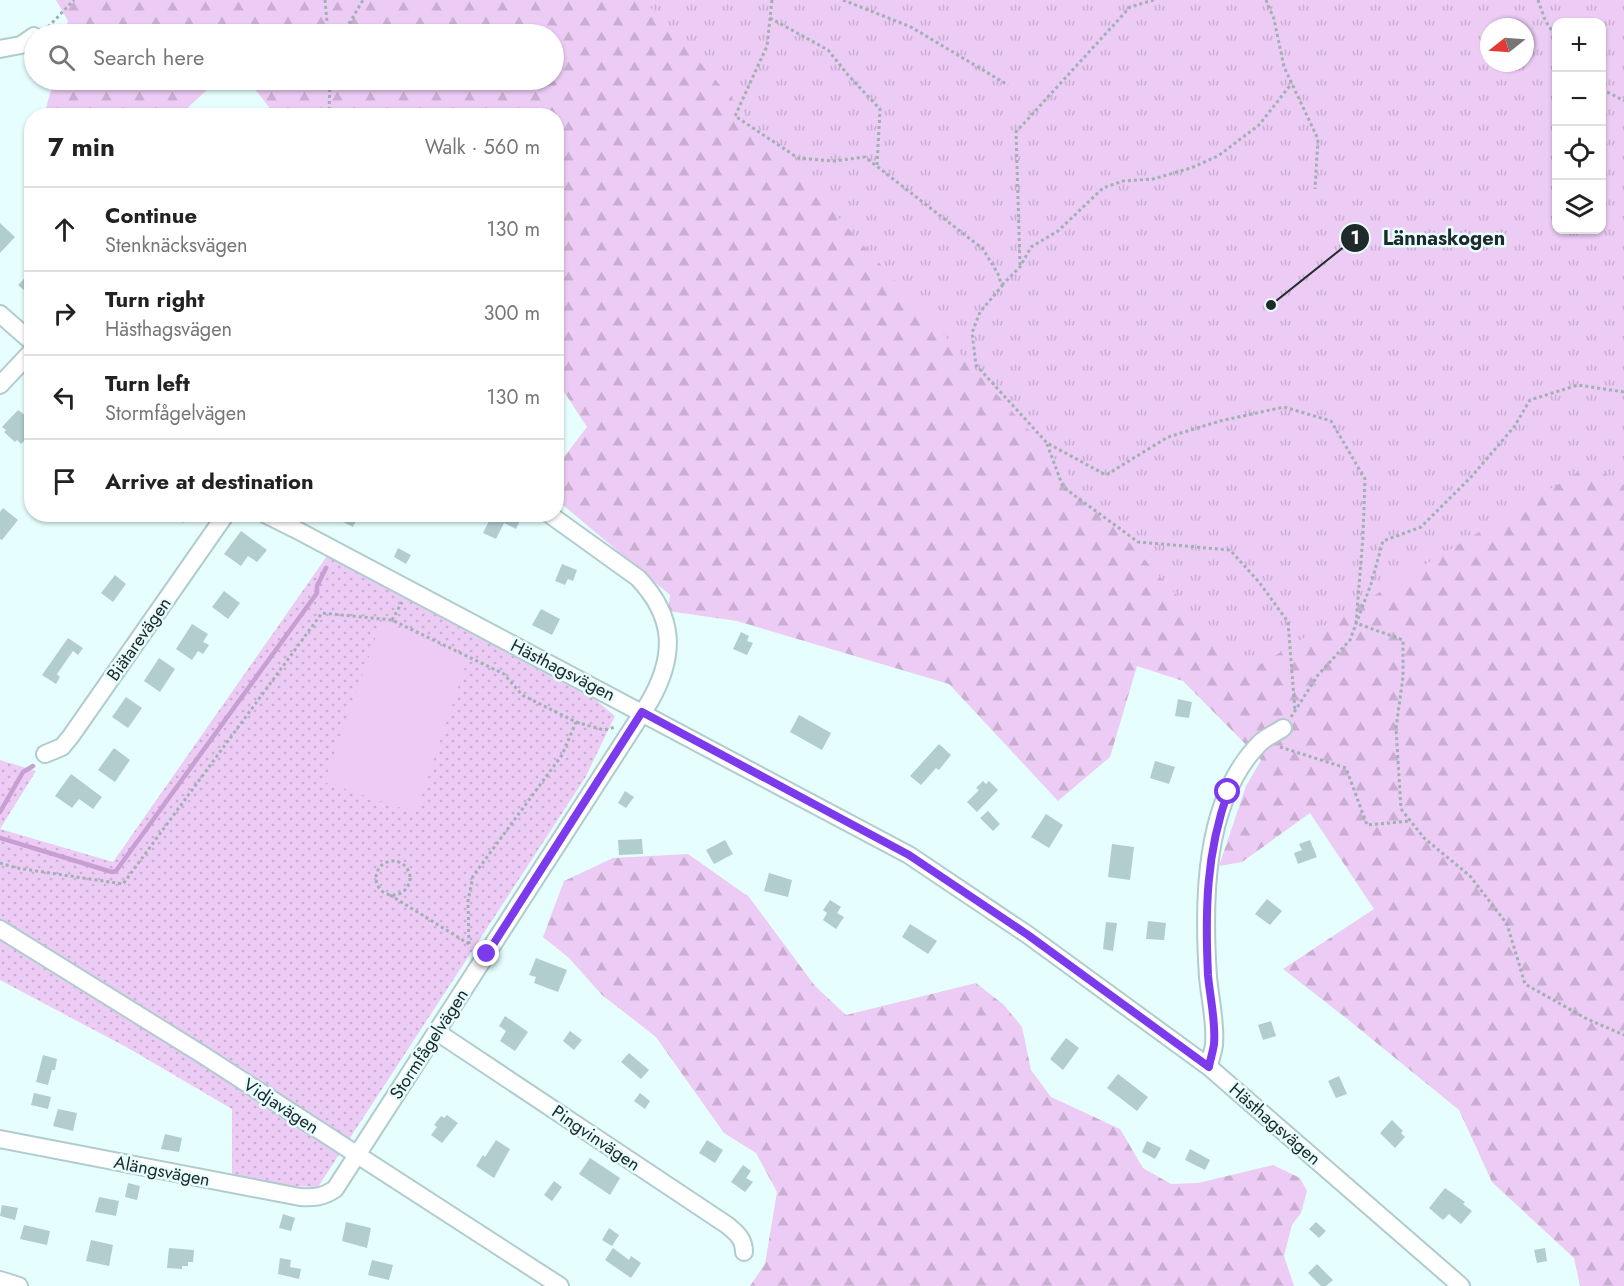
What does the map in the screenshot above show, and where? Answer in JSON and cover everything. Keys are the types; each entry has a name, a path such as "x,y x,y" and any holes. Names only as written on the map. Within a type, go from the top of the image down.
{"street":[{"path":"0,49 24,43"},
{"path":"0,314 24,335"},
{"path":"0,385 24,360"},
{"name":"Biätarevägen","path":"45,754 62,747 71,736 220,522"},
{"name":"Hästhagsvägen","path":"281,522 909,855 1028,935 1209,1067 1461,1286"},
{"name":"Stormfågelvägen","path":"325,1196 344,1178 356,1155 656,691 667,661 669,643 666,624 650,590 638,578 560,522"},
{"path":"1209,1067 1214,1044 1208,977 1206,916 1217,822 1238,772 1261,741 1283,728"},
{"name":"Vidjavägen","path":"0,929 203,1055 560,1286"},
{"name":"Pingvinvägen","path":"436,1032 727,1225 744,1243 744,1252"},
{"name":"Alängsvägen","path":"0,1139 300,1197 325,1196"},
{"path":"0,1280 19,1286"}],"path":[{"path":"48,24 74,0"},
{"path":"325,0 327,24"},
{"path":"350,24 363,0"},
{"path":"772,0 767,46 735,116 798,158 834,161 865,157 983,249 998,274 1002,286"},
{"path":"843,0 911,27 1008,85"},
{"path":"1125,0 1130,7"},
{"path":"1020,267 1016,132 1130,7 1154,0"},
{"path":"1266,0 1274,19 1284,68 1318,139 1315,189"},
{"path":"1538,0 1545,20 1552,30"},
{"path":"770,18 828,50 880,109 877,166"},
{"path":"1292,83 1258,125 1218,156 1191,168 1153,179 1123,181 1103,188 1058,231 1032,247 1020,267 980,312 972,333 976,365 1047,442 1106,475 1168,437 1220,421 1284,407 1331,421 1365,479 1356,623"},
{"path":"328,108 329,90"},
{"path":"1606,91 1624,102"},
{"path":"1283,728 1318,675 1350,640 1383,541 1421,527 1472,476 1514,428 1530,400 1578,385 1624,392"},
{"path":"1047,442 1063,487 1138,543 1230,550 1259,582 1288,621 1295,712"},
{"path":"392,620 409,590"},
{"path":"0,863 17,868 123,884 322,614 392,620 504,674 522,696 576,722 604,730 624,725"},
{"path":"1356,623 1403,640 1403,677 1396,728 1401,809 1424,838 1470,876 1507,924 1526,984 1587,1019 1624,1035"},
{"path":"469,944 468,900 473,876 562,754 576,722"},
{"path":"1261,741 1346,768 1367,825 1411,821"},
{"path":"390,894 395,895 405,890 410,880 407,869 398,862 388,862 377,874 378,885 385,893 475,947"}],"green space":[{"path":"56,0 1260,0 1624,353 1624,1286 1580,1286 1574,1258 1492,1182 1459,1110 1283,969 1374,909 1310,813 1242,862 1219,866 1246,786 1261,760 1183,681 1137,666 1110,757 1058,801 949,684 737,621 668,611 670,595 564,506 564,457 587,427 564,392 564,108 270,108 256,90 564,90 564,24 67,24 68,21"},
{"path":"644,0 1624,0 1624,485 1590,465 1246,673"},
{"path":"51,90 207,90 188,108 46,108"},
{"path":"327,556 597,701 615,716 585,778 318,1187 232,1184 232,1109 128,1048 0,980 0,829 113,862"},
{"path":"382,620 468,658 416,813 324,782"},
{"path":"0,760 36,771 0,829"},
{"path":"688,854 749,897 815,986 846,1015 976,983 1004,1005 1022,1027 1031,1070 1051,1097 1120,1129 1143,1168 1171,1184 1198,1183 1273,1165 1300,1178 1307,1191 1301,1213 1292,1225 1284,1256 1294,1286 750,1286 765,1264 777,1192 756,1153 724,1133 656,1037 602,995 569,958 543,937 564,881 613,858"}],"building":[{"path":"0,223 15,237 0,253"},
{"path":"24,279 24,290 18,285"},
{"path":"18,410 24,414 24,441 21,444 17,440 15,442 2,427"},
{"path":"3,508 18,520 2,540 0,539 0,512"},
{"path":"343,522 355,522 353,527"},
{"path":"488,522 519,522 516,529 504,523 496,539 483,533"},
{"path":"241,531 267,550 257,562 248,556 241,566 224,554"},
{"path":"398,548 411,555 406,564 394,557"},
{"path":"562,564 577,570 573,581 568,579 565,585 555,581"},
{"path":"115,575 126,584 113,602 101,593"},
{"path":"224,591 240,603 228,619 212,607"},
{"path":"541,609 560,619 552,635 532,625"},
{"path":"192,624 208,634 203,642 209,645 203,654 198,651 192,660 176,649"},
{"path":"741,632 749,636 747,641 753,643 747,655 733,649"},
{"path":"68,638 83,648 78,655 73,651 57,674 60,677 56,684 42,675"},
{"path":"159,658 175,669 160,692 144,681"},
{"path":"126,697 142,708 128,728 112,717"},
{"path":"1178,699 1192,702 1189,718 1175,716"},
{"path":"799,715 831,733 822,750 790,732"},
{"path":"939,744 951,755 939,770 936,768 921,785 910,776"},
{"path":"114,748 130,760 115,782 98,770"},
{"path":"1155,761 1175,767 1169,784 1150,778"},
{"path":"71,774 102,797 93,809 79,799 72,808 55,796"},
{"path":"983,781 986,784 989,781 998,790 977,812 967,802 979,790 976,788"},
{"path":"625,791 634,797 626,808 618,803"},
{"path":"988,811 1000,824 993,831 980,818"},
{"path":"1046,814 1063,825 1049,848 1031,837"},
{"path":"642,839 643,854 619,855 618,840"},
{"path":"725,840 733,854 714,864 706,850"},
{"path":"1310,840 1317,857 1298,864 1294,853 1302,850 1299,844"},
{"path":"1112,844 1134,847 1130,880 1108,877"},
{"path":"769,873 792,880 788,897 764,891"},
{"path":"1267,899 1282,911 1270,925 1255,914"},
{"path":"830,900 841,907 837,913 844,917 836,929 823,920 827,913 823,910"},
{"path":"1148,921 1166,923 1164,940 1146,939"},
{"path":"1106,922 1117,923 1113,951 1103,949"},
{"path":"910,924 937,941 928,954 902,937"},
{"path":"536,958 567,970 558,992 534,983 536,977 529,975"},
{"path":"505,1016 528,1032 515,1051 500,1041 506,1031 499,1026"},
{"path":"1271,1021 1276,1036 1263,1040 1258,1025"},
{"path":"570,1031 582,1040 574,1050 563,1041"},
{"path":"1066,1038 1079,1048 1063,1070 1050,1059"},
{"path":"629,1053 649,1070 641,1079 621,1062"},
{"path":"43,1055 57,1059 48,1085 36,1082"},
{"path":"1118,1074 1148,1097 1137,1111 1107,1088"},
{"path":"1339,1076 1347,1094 1336,1098 1328,1081"},
{"path":"34,1093 51,1097 48,1109 31,1105"},
{"path":"640,1093 650,1101 645,1109 634,1101"},
{"path":"58,1109 77,1113 73,1131 53,1126"},
{"path":"447,1115 458,1123 442,1143 431,1135 437,1127 434,1125 441,1116 444,1118"},
{"path":"1392,1120 1403,1131 1401,1133 1405,1137 1395,1148 1380,1133"},
{"path":"165,1134 182,1138 179,1152 161,1149"},
{"path":"496,1140 510,1149 494,1178 476,1166"},
{"path":"707,1140 723,1150 715,1163 699,1153"},
{"path":"1147,1141 1161,1148 1155,1159 1142,1152"},
{"path":"1190,1149 1210,1160 1205,1170 1185,1160"},
{"path":"590,1158 620,1178 610,1195 579,1174"},
{"path":"743,1165 751,1171 746,1178 753,1182 745,1192 731,1182"},
{"path":"554,1181 562,1187 552,1201 544,1195"},
{"path":"128,1183 140,1186 137,1200 125,1197"},
{"path":"1445,1188 1465,1202 1463,1204 1472,1211 1461,1224 1449,1214 1443,1220 1429,1208"},
{"path":"99,1197 119,1201 116,1216 95,1212"},
{"path":"2,1205 18,1208 15,1220 0,1216"},
{"path":"283,1214 295,1218 291,1231 279,1228"},
{"path":"346,1222 371,1228 367,1248 342,1241"},
{"path":"1316,1222 1326,1231 1319,1238 1309,1229"},
{"path":"24,1225 50,1231 47,1245 20,1239"},
{"path":"609,1228 619,1235 612,1246 602,1240"},
{"path":"91,1240 113,1245 109,1266 86,1261"},
{"path":"169,1248 194,1250 193,1262 188,1262 188,1266 182,1266 182,1269 167,1268"},
{"path":"613,1248 629,1260 631,1256 641,1263 631,1278 605,1260"},
{"path":"1545,1248 1547,1261 1537,1263 1534,1250"},
{"path":"280,1258 291,1260 290,1267 301,1269 299,1279 278,1274"},
{"path":"372,1260 393,1265 389,1280 368,1275"},
{"path":"1317,1264 1333,1280 1326,1286 1321,1286 1308,1273"}],"waterway":[{"path":"0,838 112,872 116,871 317,593 317,586 326,568"},
{"path":"0,812 23,772 33,766"}],"place":[{"name":"Lännaskogen","path":"1271,305"}],"route":[{"path":"487,954 642,712 909,855 1028,935 1209,1067 1214,1044 1208,977 1206,916 1209,868 1217,822 1228,792"}]}
